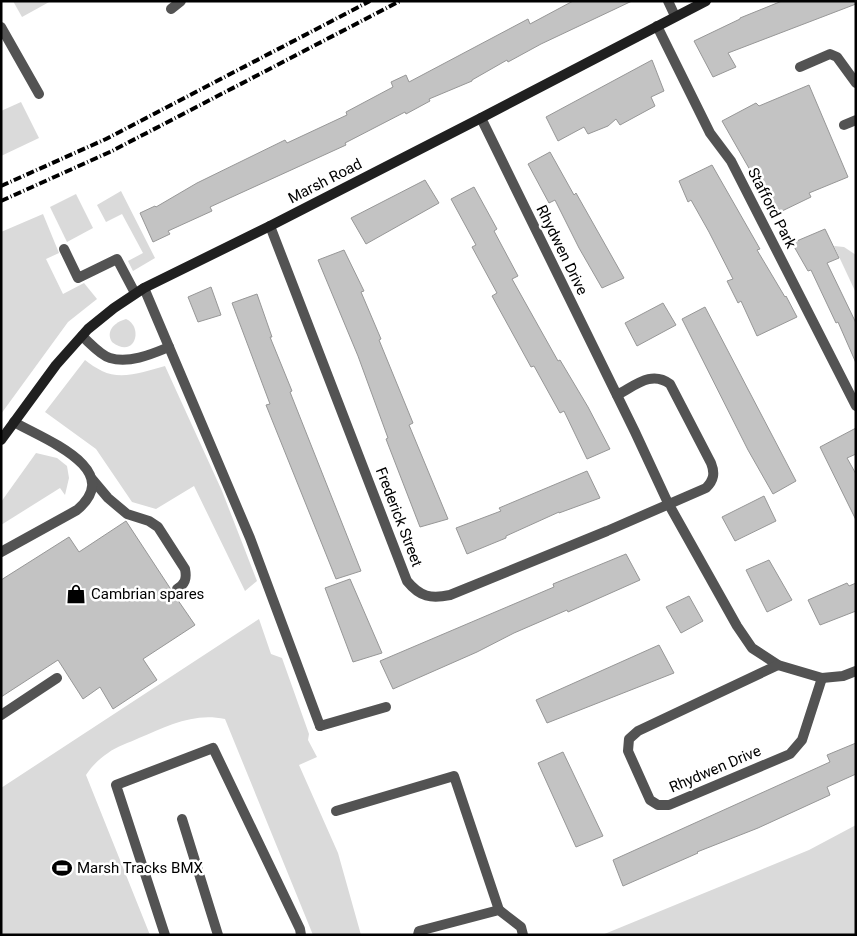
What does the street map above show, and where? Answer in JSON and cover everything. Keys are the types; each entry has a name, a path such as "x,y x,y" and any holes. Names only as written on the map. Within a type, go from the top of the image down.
{"street":[{"path":"171,9 181,1"},
{"path":"668,1 676,16"},
{"name":"Marsh Road","path":"1,440 56,365 82,336 114,308 139,290 270,226 706,1"},
{"path":"1,26 39,94"},
{"name":"Stafford Park","path":"657,26 710,133 731,161 856,406"},
{"path":"800,66 830,54 834,55 837,56 856,83"},
{"name":"Rhydwen Drive","path":"481,118 668,503 704,571 737,626 752,648 778,665 822,678 843,676 856,671"},
{"path":"844,125 856,120"},
{"name":"Frederick Street","path":"270,226 408,581 419,592 428,596 438,597 450,594 607,531 668,503"},
{"path":"64,249 78,278 117,259 139,290 169,347 250,538 320,726 386,707"},
{"path":"82,336 110,358 128,359 150,356 169,347"},
{"path":"617,395 650,378 665,380 670,384 711,463 714,476 706,488 668,503"},
{"path":"14,422 77,457 108,498 127,514 149,521 158,528 185,569 187,577 183,585 177,589"},
{"path":"1,552 77,510 88,501 92,492 92,479"},
{"name":"Rhydwen Drive","path":"778,665 638,731 629,739 628,751 650,800 658,805 668,805 790,754 802,740 822,678"},
{"path":"1,715 57,678"},
{"path":"165,935 116,785 213,748 300,929 301,935"},
{"path":"336,811 454,776 499,910 521,926 523,935"},
{"path":"182,818 218,935"},
{"path":"418,935 419,931 499,910"}],"shaded area":[{"path":"13,1 51,1 22,17"},
{"path":"21,102 39,138 1,156 1,111"},
{"path":"121,191 155,258 133,271 128,261 143,253 122,214 106,222 97,205"},
{"path":"76,194 93,228 67,242 50,207"},
{"path":"43,214 59,253 46,259 63,294 84,283 97,299 68,322 1,414 1,232"},
{"path":"834,246 844,247 856,255 856,293"},
{"path":"126,319 132,323 136,335 131,345 120,347 112,342 110,331 118,322"},
{"path":"85,360 102,371 117,375 134,374 165,366 222,491 257,581 245,591 194,486 156,509 132,502 96,449 45,412"},
{"path":"36,453 57,458 67,466 69,478 65,495 60,488 1,525 1,502"},
{"path":"259,619 271,654 282,658 309,734 308,740 317,757 299,765 338,853 361,935 313,935 225,719 202,717 181,721 119,746 99,760 86,775 150,935 1,935 1,788"},
{"path":"856,825 856,935 602,935 809,850"}],"building":[{"path":"573,1 632,1 541,44 508,62 507,60 472,81 429,99 430,101 406,114 405,112 345,143 346,145 210,207 212,211 168,231 170,234 153,242 140,213 156,207 197,183 285,140 287,143 347,115 346,112 393,87 391,82 406,75 409,82 528,19 530,24"},
{"path":"782,1 856,1 856,4 728,53 736,67 713,77 694,41 740,18"},
{"path":"652,60 664,91 651,97 655,106 620,125 616,119 608,126 588,134 584,127 558,141 546,117"},
{"path":"809,85 848,177 809,193 811,197 780,212 774,212 722,121 756,103 759,106"},
{"path":"550,152 574,195 576,193 624,278 602,288 555,200 549,203 528,164"},
{"path":"712,165 760,249 757,250 797,317 757,336 741,301 738,303 727,281 733,279 691,200 688,202 679,181"},
{"path":"425,180 439,203 366,244 351,218"},
{"path":"474,187 497,229 494,231 518,276 512,279 558,361 560,360 588,407 610,449 587,459 564,411 560,413 534,366 531,367 492,296 497,293 472,247 476,245 451,199"},
{"path":"825,229 839,258 827,263 856,323 856,363 838,322 836,323 811,270 808,271 792,243"},
{"path":"344,250 364,291 361,292 413,423 409,425 448,519 420,527 386,439 388,438 358,356 318,260"},
{"path":"211,287 221,315 198,322 188,297"},
{"path":"257,294 272,337 270,337 292,391 290,392 361,571 336,579 266,405 270,404 232,303"},
{"path":"663,303 676,325 637,346 625,323"},
{"path":"705,307 796,481 773,494 748,450 682,319"},
{"path":"856,428 856,454 847,458 856,474 856,520 820,447"},
{"path":"587,471 600,498 559,512 506,536 506,538 467,554 456,528 501,511 499,508"},
{"path":"764,496 776,521 735,541 722,517"},
{"path":"126,521 171,592 195,625 143,659 157,680 113,709 100,687 83,699 58,660 1,697 1,580 69,537 79,552"},
{"path":"626,554 640,580 568,612 567,610 514,633 477,652 393,689 380,661 554,587 553,584"},
{"path":"769,560 792,600 767,612 746,570"},
{"path":"350,579 382,653 353,662 325,588"},
{"path":"847,583 849,586 856,583 856,611 820,625 808,600"},
{"path":"689,596 703,621 681,633 666,607"},
{"path":"659,645 674,673 547,723 536,700"},
{"path":"856,743 856,774 827,787 830,795 623,886 613,860 830,762 827,755"},
{"path":"563,752 603,836 576,847 538,763"}],"railway":[{"path":"1,186 106,139 370,1"},
{"path":"1,201 112,151 400,1"}],"place":[{"name":"Cambrian spares","path":"76,594"},
{"name":"Marsh Tracks BMX","path":"62,868"}]}
